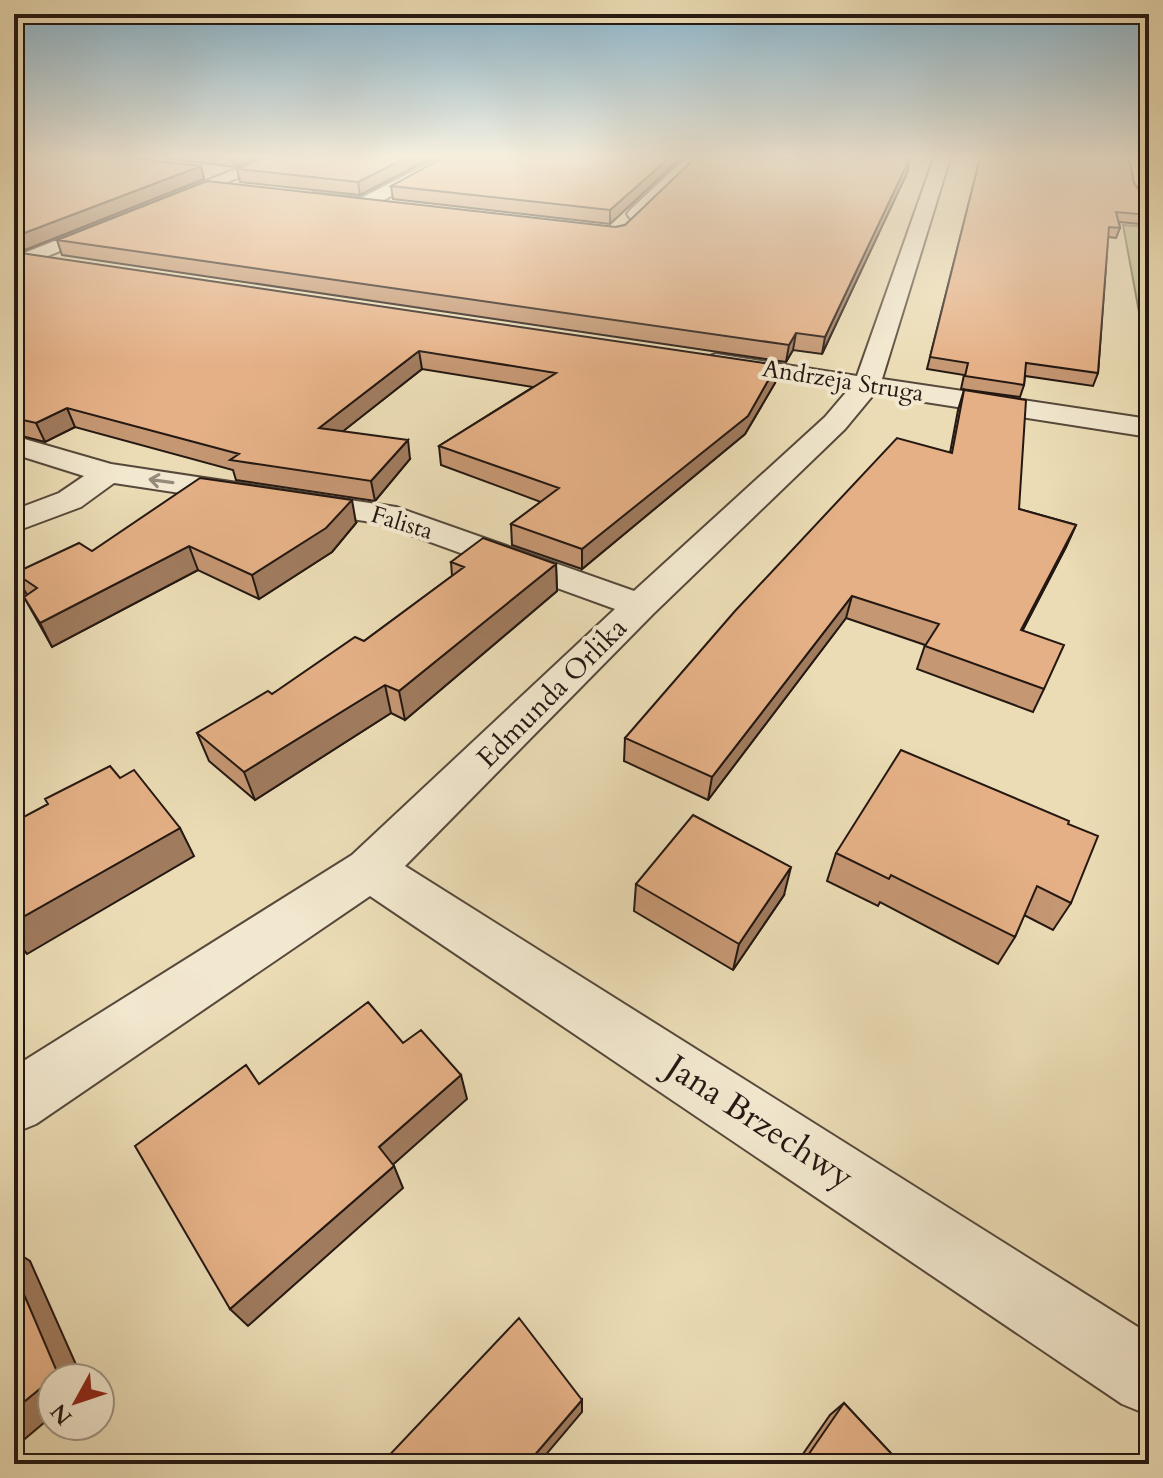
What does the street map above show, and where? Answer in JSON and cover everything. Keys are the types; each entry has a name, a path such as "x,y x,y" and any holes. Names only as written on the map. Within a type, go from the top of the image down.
{"street":[{"path":"19,260 103,227"},
{"name":"Edmunda Orlika","path":"14,1102 370,869 640,606 835,423 867,385 915,227"},
{"path":"19,260 67,265"},
{"name":"Andrzeja Struga","path":"693,359 1149,428"},
{"name":"Falista","path":"14,445 108,473 384,514 640,606"},
{"path":"14,522 70,500 108,473"},
{"name":"Jana Brzechwy","path":"370,869 1149,1377"}],"green space":[{"path":"1123,227 1149,227 1149,339 1144,339"}],"building":[{"path":"14,227 40,227 19,235 14,235"},
{"path":"90,227 877,227 825,337 796,333 789,345 57,240"},
{"path":"963,227 1120,227 1109,227 1098,373 1026,363 1024,385 965,376 968,363 930,357"},
{"path":"14,252 777,365 748,416 582,549 511,524 559,488 439,446 556,373 419,351 319,428 408,440 371,481 230,460 239,454 67,408 36,423 14,418"},
{"path":"964,390 1026,400 1019,509 1076,525 1021,630 1064,645 1044,689 925,646 939,624 852,596 712,777 625,738 735,611 897,438 952,453"},
{"path":"200,478 352,500 326,528 252,575 189,546 40,623 24,597 37,588 15,573 79,543 92,551"},
{"path":"483,538 556,564 399,691 385,685 244,772 197,733 268,691 272,694 355,637 364,641 464,567 451,562"},
{"path":"901,750 1098,836 1071,903 1037,886 1015,937 891,875 889,879 836,853"},
{"path":"110,766 120,778 134,770 180,828 14,922 14,822 48,804 45,799"},
{"path":"693,815 791,867 739,944 636,884"},
{"path":"368,1002 403,1043 421,1030 461,1075 379,1147 394,1166 230,1309 135,1146 246,1065 259,1084"},
{"path":"14,1271 53,1362 36,1362 36,1392 14,1410"},
{"path":"519,1318 582,1400 527,1464 381,1464"},
{"path":"844,1403 901,1464 802,1464"}]}
